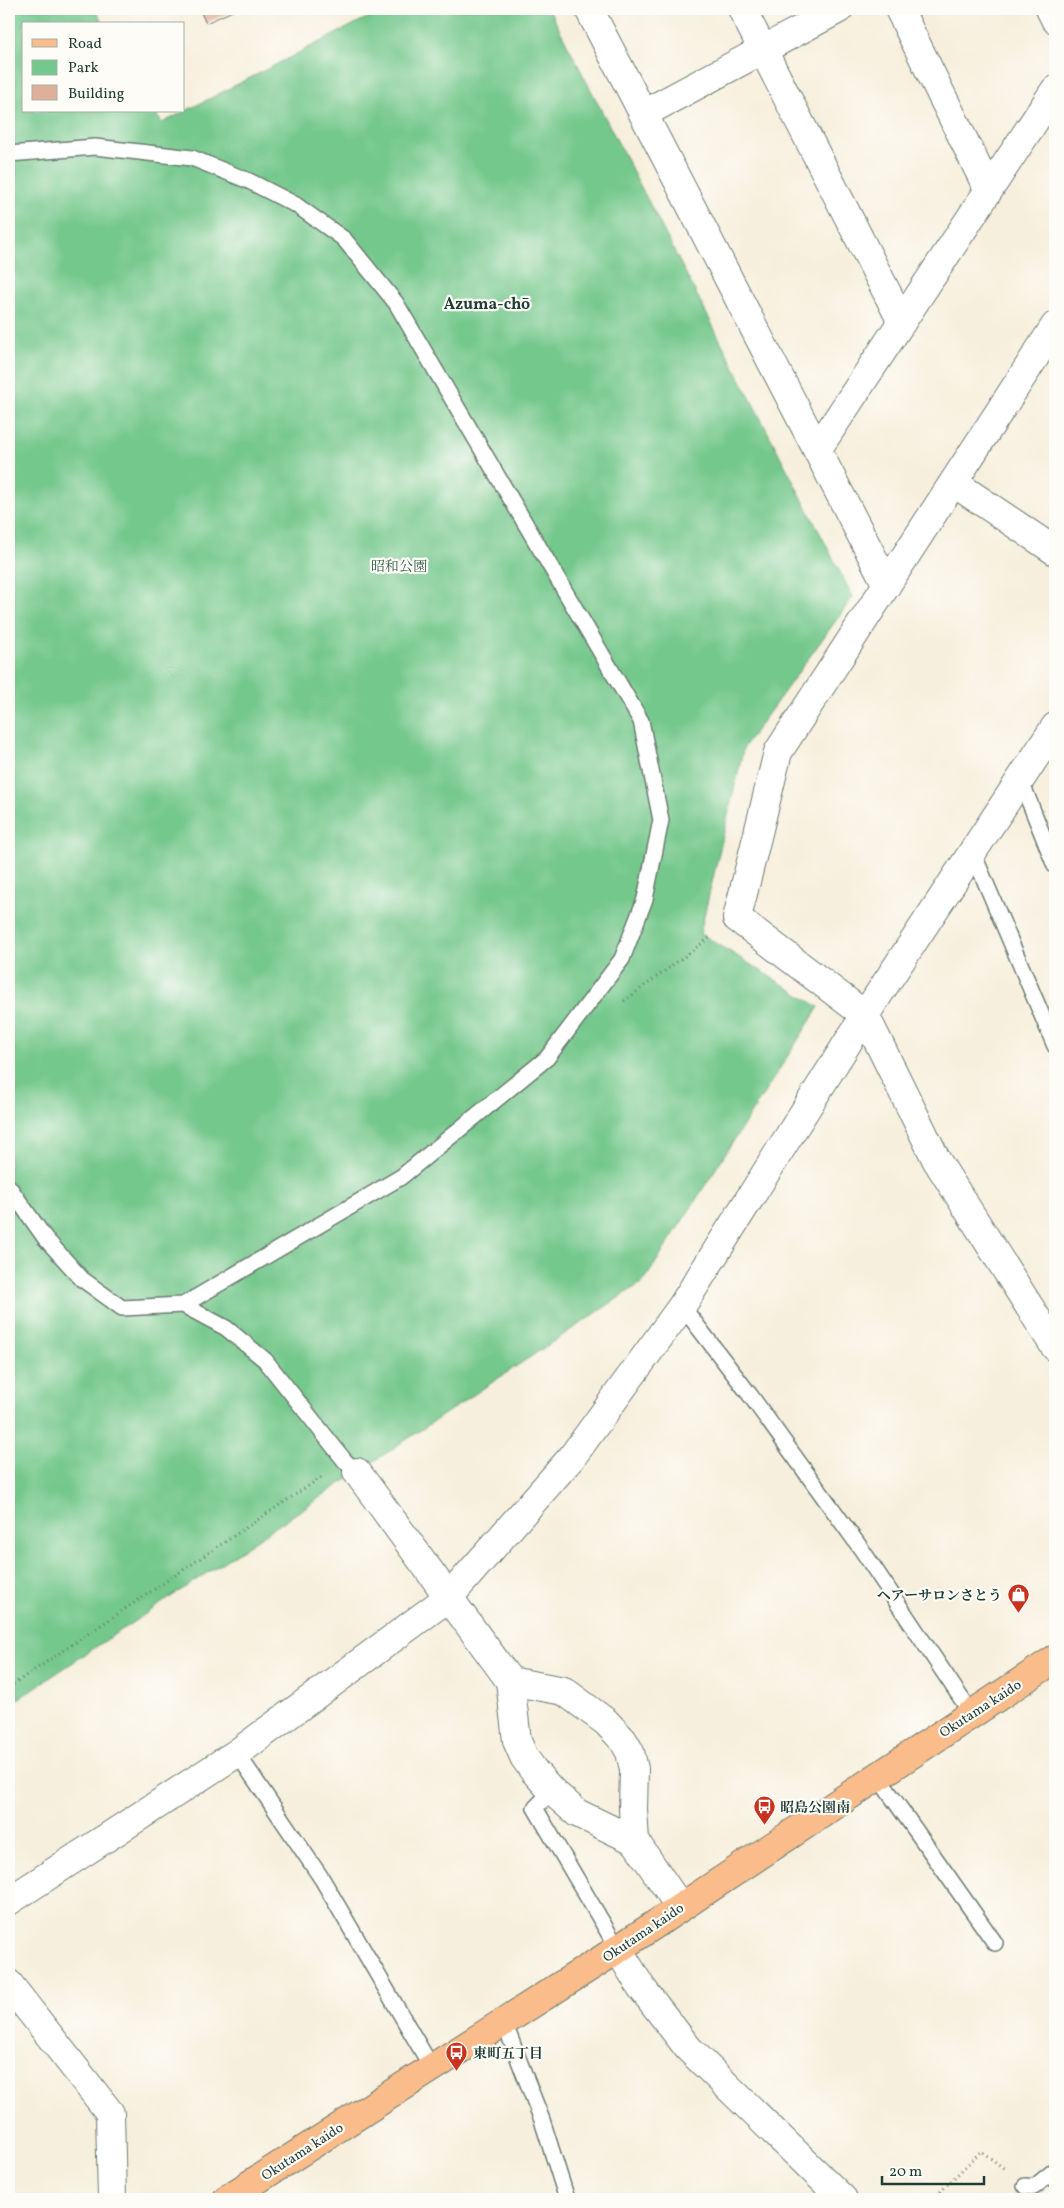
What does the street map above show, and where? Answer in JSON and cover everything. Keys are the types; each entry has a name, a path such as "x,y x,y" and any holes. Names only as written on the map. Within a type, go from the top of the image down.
{"main road":[{"name":"Okutama kaido","path":"227,2199 618,1949 1055,1659"}],"street":[{"path":"589,9 887,585"},
{"path":"742,9 902,322"},
{"path":"643,114 839,9"},
{"path":"899,9 988,189"},
{"path":"1050,9 1055,19"},
{"path":"817,450 1055,90"},
{"path":"1055,326 778,752 737,918 865,1014 937,1161 1055,1347"},
{"path":"954,483 1055,551"},
{"path":"9,1901 237,1753 449,1597 572,1457 682,1306 865,1014 1055,727"},
{"path":"351,1466 510,1680 517,1741 524,1757 534,1771 552,1791 577,1813 635,1841 680,1907"},
{"path":"510,1680 564,1691 606,1722 623,1740 630,1752 634,1769 633,1809 635,1841"},
{"path":"618,1949 641,1988 688,2048 843,2199"},
{"path":"9,1984 110,2114 112,2199"}],"lane":[{"path":"9,154 95,148 192,158 249,181 296,205 344,238 396,303 641,721 661,820 646,899 622,959 547,1058 401,1177 184,1305 122,1308 82,1279 44,1238 9,1187"},
{"path":"1021,781 1055,866"},
{"path":"973,853 1055,1046"},
{"path":"184,1305 226,1328 266,1360 351,1466"},
{"path":"682,1306 750,1395 856,1542 972,1713"},
{"path":"237,1753 322,1879 432,2068"},
{"path":"878,1777 994,1943"},
{"path":"552,1791 535,1808 618,1949"},
{"path":"504,2022 542,2120 568,2199"},
{"path":"1025,2186 1034,2187 1055,2170"}],"path":[{"path":"618,1005 737,918"},
{"path":"9,1687 351,1466"},
{"path":"933,2199 981,2151 1025,2186"}],"green space":[{"name":"昭和公園","path":"9,9 95,9 103,22 22,22 22,112 155,112 162,123 384,9 549,9 853,597 744,747 700,933 819,1007 644,1281 9,1705"}],"building":[{"path":"199,9 237,9 206,23"}],"place":[{"name":"ヘアーサロンさとう","path":"1018,1614"},
{"name":"昭島公園南","path":"764,1826"},
{"name":"東町五丁目","path":"457,2072"}],"district":[{"name":"Azuma-chō","path":"487,303"}]}
